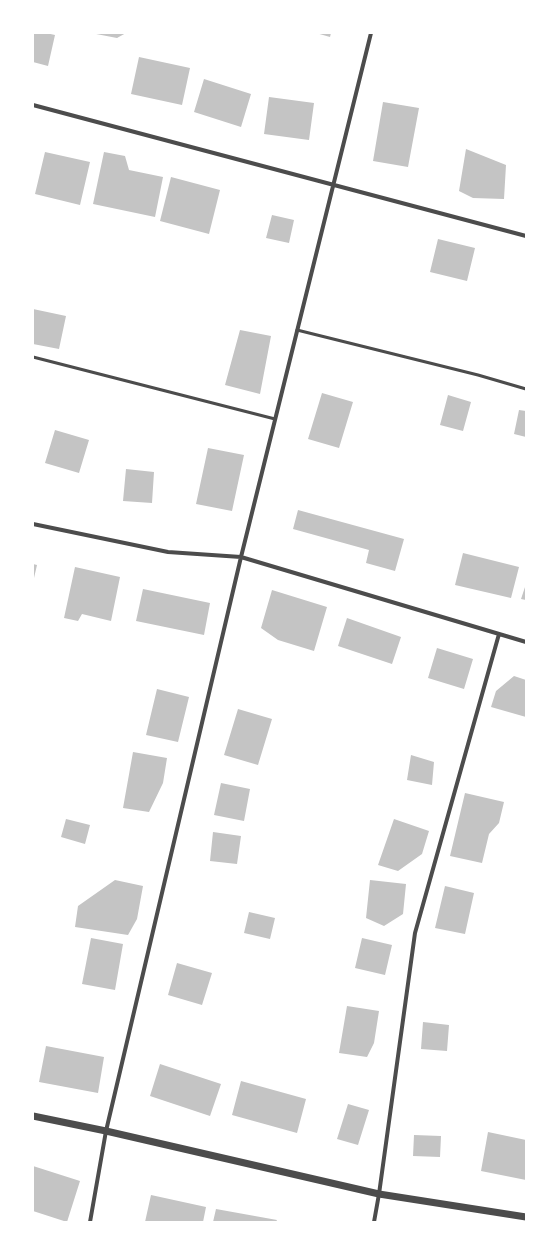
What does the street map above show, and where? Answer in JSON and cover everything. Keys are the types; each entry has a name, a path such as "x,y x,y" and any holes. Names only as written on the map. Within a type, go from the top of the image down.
{"street":[{"path":"90,1222 106,1131 241,557 371,33"},
{"path":"33,105 333,186 526,236"},
{"path":"33,524 168,552 241,557 526,642"},
{"path":"374,1222 415,933 499,634"},
{"path":"33,1116 106,1131 379,1194 526,1217"}],"lane":[{"path":"297,330 478,375 526,390"},
{"path":"33,357 275,419"}],"building":[{"path":"33,33 55,35 48,66 33,62"},
{"path":"91,33 126,33 117,38"},
{"path":"316,33 331,33 330,37"},
{"path":"139,57 190,68 182,105 131,94"},
{"path":"204,79 251,94 241,127 194,112"},
{"path":"269,97 314,103 309,140 264,134"},
{"path":"383,102 419,108 408,167 373,161"},
{"path":"466,149 506,165 504,199 473,198 459,191"},
{"path":"45,152 90,162 80,205 35,194"},
{"path":"104,152 125,156 129,170 163,177 155,217 93,204"},
{"path":"171,177 220,190 209,234 160,221"},
{"path":"272,215 294,220 289,243 266,238"},
{"path":"438,239 475,248 467,281 430,272"},
{"path":"33,309 66,316 59,349 33,344"},
{"path":"240,330 271,336 260,394 225,385"},
{"path":"322,393 353,402 339,448 308,439"},
{"path":"448,395 471,402 463,431 440,425"},
{"path":"519,410 526,411 526,437 514,434"},
{"path":"55,430 89,440 79,473 45,463"},
{"path":"208,448 244,455 232,511 196,504"},
{"path":"126,469 154,472 152,503 123,501"},
{"path":"298,510 404,539 395,571 366,563 369,550 293,529"},
{"path":"463,553 519,567 511,598 455,585"},
{"path":"33,564 37,565 34,578 33,577"},
{"path":"75,567 120,577 111,621 82,614 78,621 64,618"},
{"path":"526,584 526,600 521,599"},
{"path":"143,589 210,603 204,635 136,621"},
{"path":"272,590 327,607 314,651 278,640 261,628"},
{"path":"347,618 401,637 392,664 338,646"},
{"path":"437,648 473,659 464,689 428,678"},
{"path":"514,676 526,680 526,717 491,707 496,691"},
{"path":"157,689 189,697 178,742 146,735"},
{"path":"238,709 272,719 258,765 224,755"},
{"path":"133,752 167,758 163,783 149,812 123,808"},
{"path":"411,755 434,762 432,785 407,780"},
{"path":"221,783 250,789 244,821 214,815"},
{"path":"465,793 504,802 499,823 489,834 482,863 450,856"},
{"path":"66,819 90,825 85,844 61,837"},
{"path":"394,819 429,831 422,854 398,871 378,865"},
{"path":"213,832 241,836 237,864 210,861"},
{"path":"115,880 143,886 137,919 128,935 75,927 78,906"},
{"path":"370,880 406,884 403,914 384,926 366,918"},
{"path":"445,886 474,893 465,934 435,928"},
{"path":"249,912 275,918 270,939 244,933"},
{"path":"91,938 123,944 115,990 82,984"},
{"path":"362,938 392,945 385,975 355,968"},
{"path":"177,963 212,973 202,1005 168,995"},
{"path":"347,1006 379,1011 374,1043 367,1057 339,1053"},
{"path":"423,1022 449,1025 447,1051 421,1049"},
{"path":"46,1046 104,1057 98,1093 39,1082"},
{"path":"160,1064 221,1084 210,1116 150,1096"},
{"path":"241,1081 306,1099 297,1133 232,1115"},
{"path":"348,1104 369,1110 358,1145 337,1139"},
{"path":"488,1132 526,1140 526,1180 481,1171"},
{"path":"414,1135 441,1136 440,1157 413,1156"},
{"path":"33,1166 80,1181 67,1222 33,1211"},
{"path":"151,1195 206,1207 203,1222 145,1222"},
{"path":"216,1209 277,1220 276,1222 213,1222"}]}
